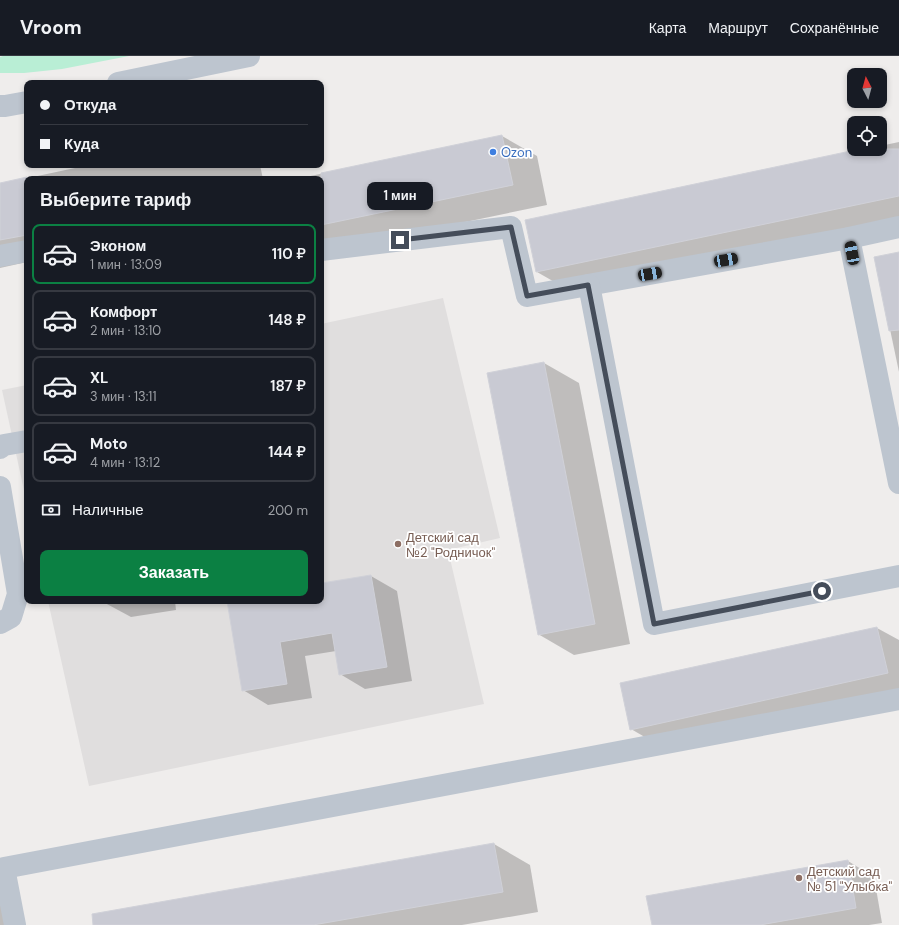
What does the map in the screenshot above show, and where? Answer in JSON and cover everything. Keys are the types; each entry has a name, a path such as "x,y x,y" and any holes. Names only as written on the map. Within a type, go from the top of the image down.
{"street":[{"path":"133,80 249,56"},
{"path":"2,107 24,103"},
{"path":"324,250 511,227 527,296 849,238 899,227"},
{"path":"849,238 899,484"},
{"path":"0,256 24,252"},
{"path":"588,285 654,624 899,576"},
{"path":"0,448 4,445 24,442"},
{"path":"0,487 18,594 10,617 0,624"},
{"path":"16,925 4,868 899,700"}],"shaded area":[{"name":"Детский сад №2 \"Родничок\"","path":"443,298 500,538 448,550 484,704 89,786 49,604 324,604 324,323"},
{"path":"24,386 24,490 2,390"}],"green space":[{"path":"129,56 62,69 24,73 0,73 0,57"}],"building":[{"path":"502,135 513,185 324,224 324,176 321,176 321,173"},
{"path":"887,149 899,149 899,196 536,272 525,220 847,152 847,156 887,156"},
{"path":"24,178 24,236 0,240 0,183"},
{"path":"899,252 899,330 889,331 874,257"},
{"path":"544,362 595,624 538,635 487,373"},
{"path":"371,575 387,667 339,675 332,633 280,642 287,684 242,691 228,604 324,604 324,583"},
{"path":"877,627 888,673 630,730 620,683"},
{"path":"494,843 503,892 313,925 93,925 92,914"},
{"name":"Детский сад № 51 \"Улыбка\"","path":"848,860 856,908 760,925 652,925 646,896"}],"place":[{"name":"Ozon","path":"493,152"},
{"name":"Детский сад №2 \"Родничок\"","path":"398,544"},
{"name":"Детский сад № 51 \"Улыбка\"","path":"799,878"}],"route":[{"path":"400,240 511,227 527,296 588,285 654,624 822,591"}]}
